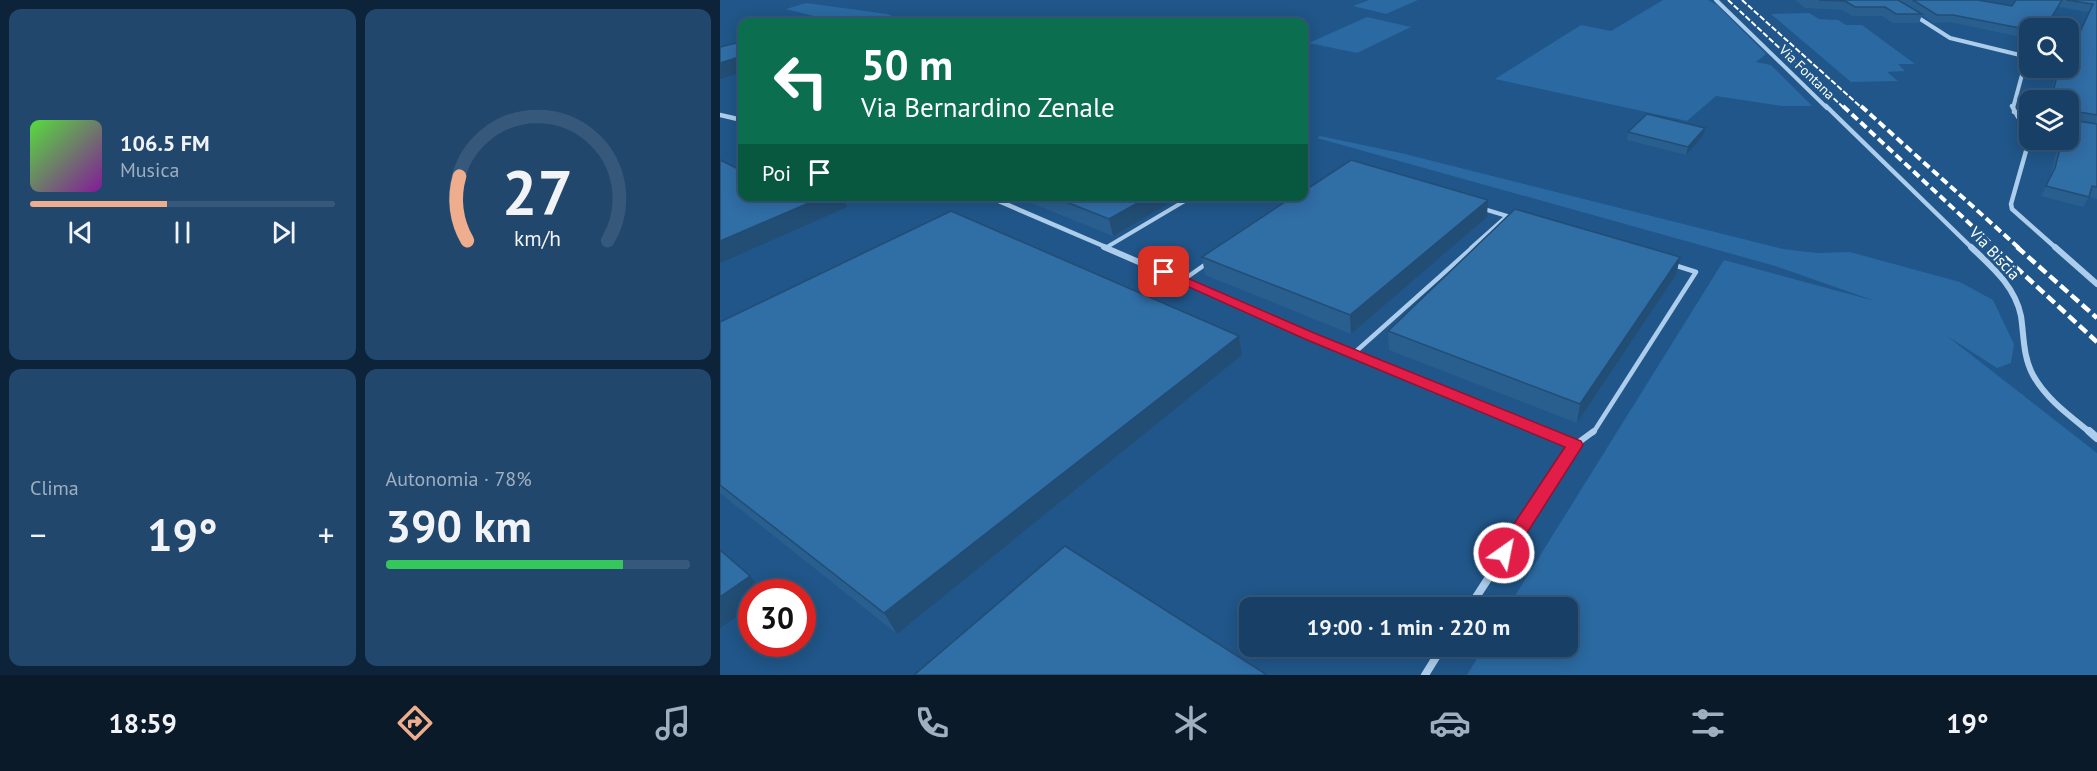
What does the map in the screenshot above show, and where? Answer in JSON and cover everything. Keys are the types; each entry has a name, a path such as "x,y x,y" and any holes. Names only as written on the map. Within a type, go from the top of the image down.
{"street":[{"name":"Via Fontana","path":"1716,0 1883,160"},
{"path":"1908,11 1957,41 2024,56 2026,60 2012,104 2019,116"},
{"path":"2014,111 2019,113"},
{"path":"720,115 738,119"},
{"path":"2026,150 2011,204 2012,209 2097,284"},
{"name":"Via Biscia","path":"1883,160 2010,287 2021,311 2029,364 2037,381 2051,398 2097,438"},
{"path":"999,201 1353,354 1575,445 1476,597"},
{"path":"1425,675 1436,657"}],"lane":[{"path":"1107,247 1184,201"},
{"path":"1473,206 1518,219"},
{"path":"1353,354 1507,216"},
{"path":"1183,280 1212,260"},
{"path":"1575,445 1593,433 1696,272 1663,262"}],"shaded area":[{"path":"1369,0 1418,0 1386,14 1353,6"},
{"path":"1663,0 1708,0 1717,5 1766,54 1756,62 1771,65 1812,106 1782,106 1716,96 1687,121 1495,79 1581,25 1611,31"},
{"path":"806,3 887,14 898,18 821,18 786,9"},
{"path":"1809,13 1819,19 1838,20 1846,25 1862,25 1915,64 1898,64 1905,71 1887,72 1898,81 1851,82 1771,14"},
{"path":"1367,17 1411,27 1357,53 1309,43"},
{"path":"1320,136 1401,153 1783,249 1817,253 1850,252 1960,282 1993,300 2014,344 2011,363 1997,368 1947,336 2097,453 2097,675 1467,675 1478,657 1578,657 1578,597 1514,597 1724,260 1875,301 1775,266 1317,138"}],"building":[{"path":"1819,0 1898,0 1922,14 1896,14 1885,7 1855,7 1845,1"},
{"path":"1913,0 1978,0 2012,6 2016,0 2062,0 2051,18 2019,18 2019,28 1953,15 1937,15"},
{"path":"2066,0 2097,0 2097,115 2079,112 2079,90 2054,90 2056,78 2079,78 2079,34 2093,4"},
{"path":"738,43 738,57 720,63 720,47"},
{"path":"1647,114 1705,128 1688,147 1628,132"},
{"path":"2079,121 2097,124 2097,187 2092,186 2089,197 2046,186 2055,168 2060,150 2079,150"},
{"path":"720,160 738,169 738,201 813,201 720,241"},
{"path":"1351,160 1488,200 1350,315 1202,257 1286,201 1308,201 1308,188"},
{"path":"1064,201 1141,201 1109,219"},
{"path":"1515,209 1680,257 1580,404 1388,331"},
{"path":"951,211 1239,336 884,613 720,485 720,322"},
{"path":"1065,546 1267,675 914,675"},
{"path":"720,550 750,576 746,579 738,579 738,584 720,597"}],"railway":[{"path":"1728,0 1844,108"},
{"path":"1742,0 1862,108"},
{"path":"1843,106 1996,248"},
{"path":"1861,106 2019,248"},
{"path":"1994,247 2097,342"},
{"path":"2017,247 2097,318"}],"route":[{"path":"1164,272 1310,336 1575,445 1504,553"}]}
